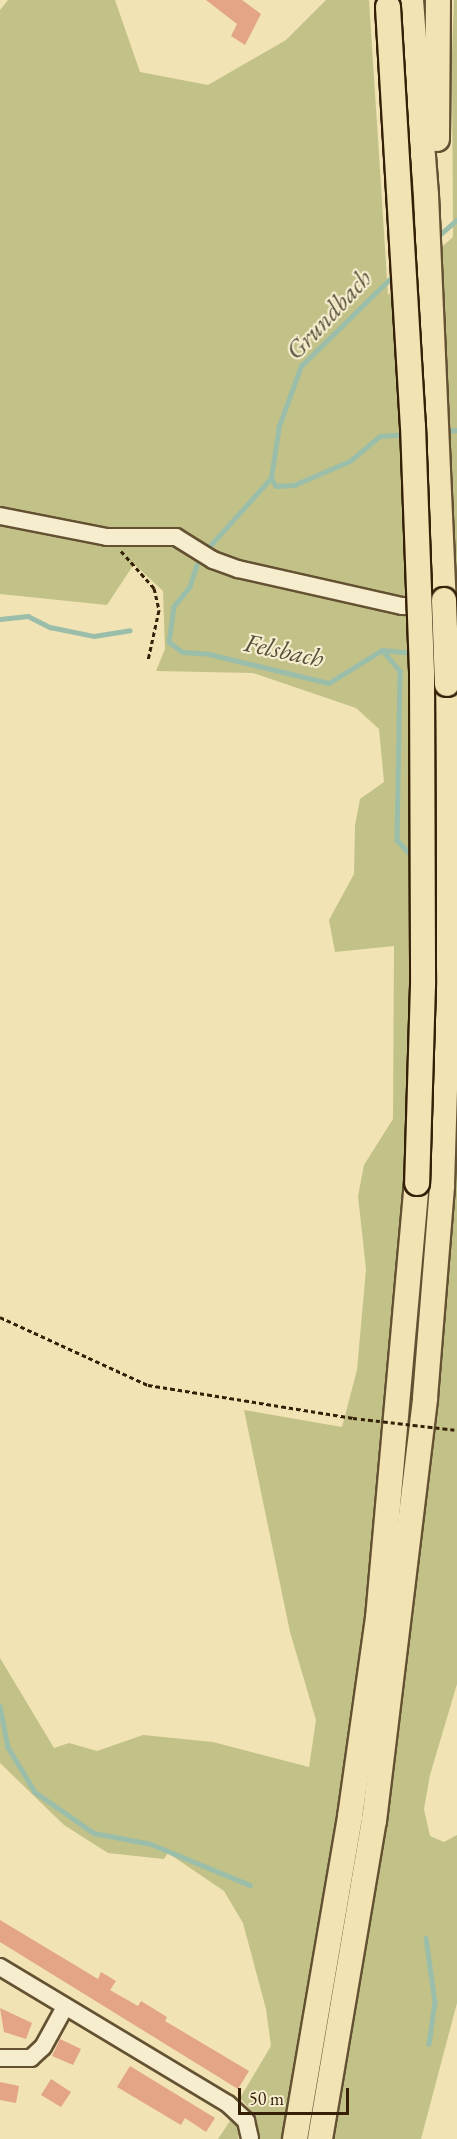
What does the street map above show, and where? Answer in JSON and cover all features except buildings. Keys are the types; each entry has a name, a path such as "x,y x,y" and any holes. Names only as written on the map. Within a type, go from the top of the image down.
{"highway":[{"path":"428,233 439,194 438,0"},
{"path":"320,2139 374,1821 401,1624 442,1185 448,996 447,684 428,233 411,2"},
{"path":"295,2139 350,1817 378,1618 417,1183 423,985 422,673 413,426 387,3"}],"street":[{"path":"0,516 107,537 176,537 213,560 238,569 402,606 457,607"},
{"path":"0,1967 228,2104 246,2121 249,2139"},
{"path":"0,2058 31,2058 43,2047 65,2007"}],"path":[{"path":"107,537 154,588 159,610 148,660"},
{"path":"0,1317 148,1385 353,1418 457,1430"}],"shaded area":[{"path":"8,0 115,0 140,72 208,85 286,40 326,0 369,0 388,295 453,237 452,55 454,0 457,0 457,1684 430,1775 424,1809 430,1836 444,1842 457,1835 457,2003 421,2139 259,2139 255,2115 240,2098 271,2046 266,2009 243,1923 224,1891 168,1853 164,1859 108,1853 64,1825 0,1763 0,1658 54,1748 69,1743 97,1751 143,1735 213,1742 309,1767 316,1720 290,1632 244,1410 342,1427 357,1370 366,1269 358,1196 364,1165 393,1119 394,946 335,952 329,920 354,874 355,825 360,799 384,782 379,729 356,708 253,673 156,671 165,649 163,591 134,564 107,605 0,594 0,10"},
{"path":"230,2121 240,2130 238,2139 218,2139"}],"waterway":[{"name":"Grundbach","path":"436,238 457,220"},
{"name":"Grundbach","path":"208,548 271,478 279,426 301,366 396,273"},
{"path":"445,431 457,430"},
{"path":"271,478 276,486 294,485 350,461 380,436 406,434"},
{"name":"Felsbach","path":"197,565 190,587 174,607 169,642 183,652 209,654 329,683 382,650 415,653"},
{"name":"Grundbach","path":"0,619 28,616 50,627 94,636 130,630"},
{"path":"382,650 400,671 397,840 414,858"},
{"path":"0,1706 8,1747 35,1792 94,1833 151,1844 250,1885"},
{"path":"426,1938 435,2002 429,2044"}]}
